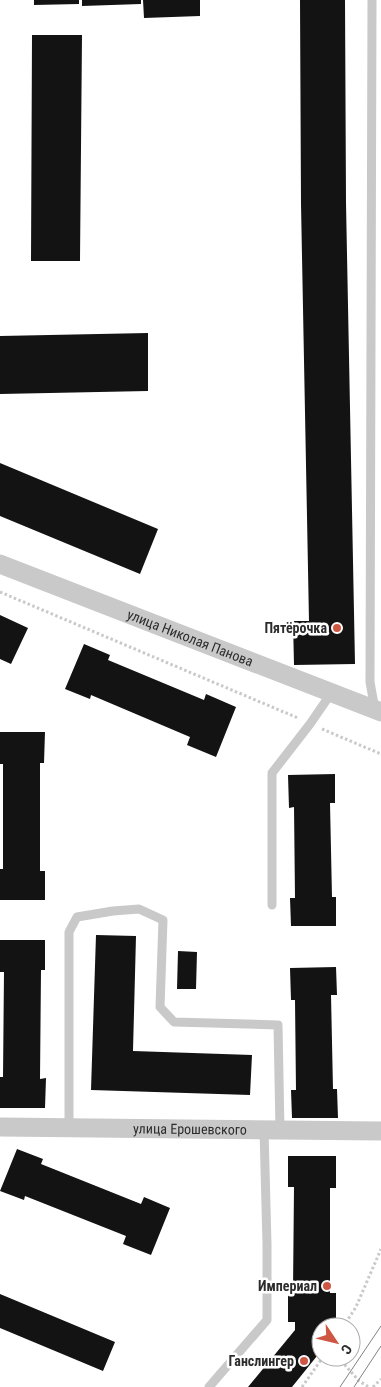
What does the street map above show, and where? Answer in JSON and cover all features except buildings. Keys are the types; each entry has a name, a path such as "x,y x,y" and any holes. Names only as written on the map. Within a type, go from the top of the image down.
{"street":[{"name":"улица Николая Панова","path":"0,564 378,711"},
{"name":"улица Ерошевского","path":"0,1127 381,1131"}],"lane":[{"path":"372,0 370,682 378,711"},
{"path":"272,905 272,773 332,692"},
{"path":"69,1128 69,932 77,917 139,909 163,920 160,1007 174,1022 278,1025 267,1244 266,1320 210,1387"}],"path":[{"path":"0,592 381,754"},
{"path":"350,1317 356,1307 381,1249"},
{"path":"302,1387 316,1367"},
{"path":"347,1367 359,1381 369,1387"},
{"path":"373,1387 381,1379"}],"tram line":[{"path":"340,1387 381,1326"},
{"path":"354,1387 381,1346"}],"place":[{"name":"Пятёрочка","path":"337,628"},
{"name":"Империал","path":"327,1286"},
{"name":"Ганслингер","path":"304,1361"}]}
